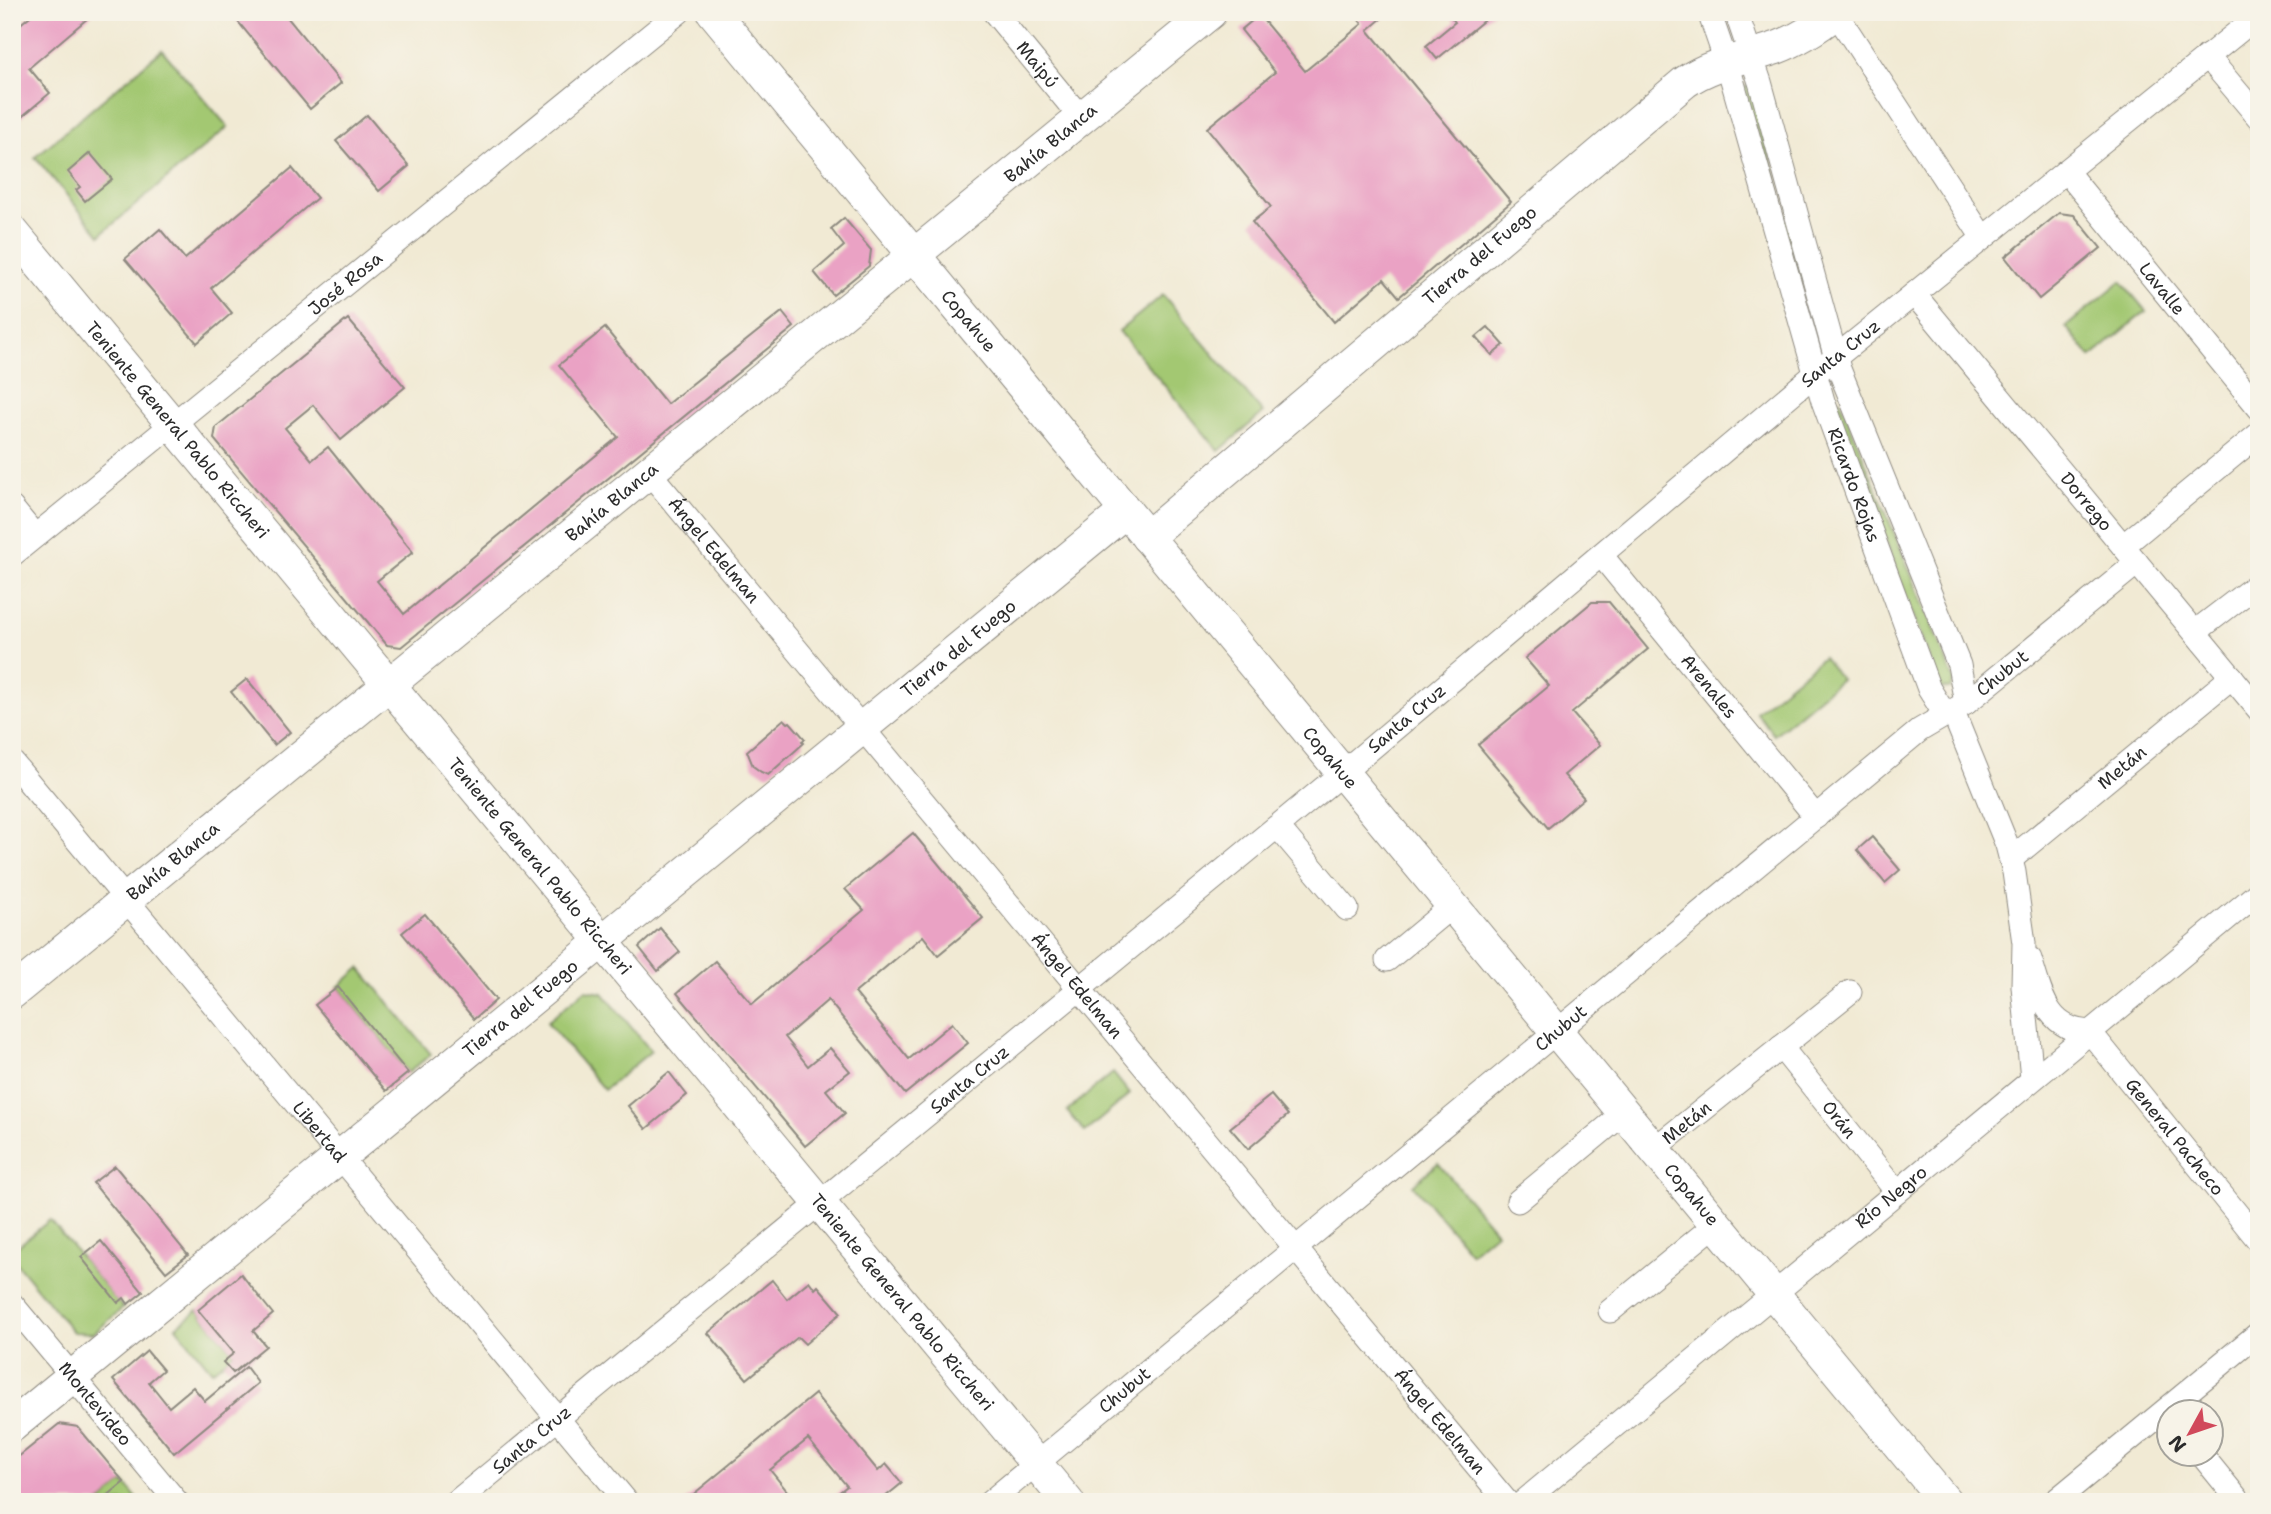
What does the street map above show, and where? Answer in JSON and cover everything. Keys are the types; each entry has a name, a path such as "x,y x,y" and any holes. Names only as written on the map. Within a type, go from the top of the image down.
{"street":[{"name":"José Rosa","path":"12,555 679,12"},
{"name":"Copahue","path":"713,12 1946,1502"},
{"name":"Maipú","path":"994,12 1081,118"},
{"name":"Bahía Blanca","path":"12,993 1211,12"},
{"name":"Ricardo Rojas","path":"1709,12 1739,59 1848,394 1959,665 1959,707 2011,859 2024,943 2044,1002 2064,1026 2090,1032"},
{"name":"Ricardo Rojas","path":"1737,12 1739,59 1815,374 1929,688 1941,708 1959,707"},
{"name":"Tierra del Fuego","path":"1147,537 1679,86 1700,72 1798,38 1836,13"},
{"path":"1836,13 1983,238"},
{"name":"Santa Cruz","path":"456,1502 1278,827 1815,374 2259,15"},
{"path":"2207,56 2259,118"},
{"name":"Lavalle","path":"2066,171 2259,408"},
{"name":"Teniente General Pablo Riccheri","path":"12,231 1068,1502"},
{"name":"Dorrego","path":"1914,294 2259,710"},
{"name":"Chubut","path":"990,1502 1920,730 1959,707 2259,434"},
{"name":"Ángel Edelman","path":"648,471 1507,1502"},
{"path":"12,508 35,536"},
{"name":"Tierra del Fuego","path":"12,1426 1126,511"},
{"name":"Arenales","path":"1601,555 1816,817"},
{"path":"2195,632 2259,583"},
{"name":"Metán","path":"2011,859 2232,677"},
{"name":"Libertad","path":"12,762 627,1502"},
{"path":"1278,827 1347,909"},
{"name":"Río Negro","path":"1524,1502 2259,892"},
{"path":"1387,960 1452,906"},
{"name":"Ricardo Rojas","path":"2024,943 2023,986 2032,1079"},
{"name":"Metán","path":"1654,1149 1850,992"},
{"name":"General Pacheco","path":"2090,1032 2259,1241"},
{"name":"Orán","path":"1781,1047 1897,1192"},
{"path":"1518,1201 1624,1113"},
{"path":"1610,1311 1716,1224"},
{"name":"Montevideo","path":"12,1304 177,1502"},
{"path":"2184,1398 2259,1333"},
{"path":"2054,1502 2156,1422"},
{"path":"2212,1468 2240,1502"}],"green space":[{"path":"162,50 228,127 100,235 35,157"},
{"path":"1751,86 1816,328 1814,329 1744,88"},
{"path":"2121,281 2146,311 2091,357 2066,327"},
{"path":"1163,295 1263,413 1219,451 1119,331"},
{"path":"1840,400 1954,680 1950,689 1940,688 1835,402"},
{"path":"1823,657 1841,679 1774,735 1756,712"},
{"path":"360,968 431,1054 408,1073 338,987"},
{"path":"585,990 603,993 651,1051 604,1090 547,1022"},
{"path":"1113,1073 1130,1094 1085,1132 1067,1111"},
{"path":"1438,1163 1496,1232 1471,1253 1413,1185"},
{"path":"50,1220 123,1308 94,1333 73,1332 12,1258 12,1251"},
{"path":"198,1310 234,1353 212,1371 176,1327"},
{"path":"124,1482 140,1502 100,1502"}],"building":[{"path":"35,12 95,12 29,68 50,93 12,125 12,31"},
{"path":"230,12 283,12 341,83 310,109"},
{"path":"1353,12 1389,12 1368,30 1511,202 1399,297 1384,279 1334,322 1252,222 1271,207 1207,128 1275,72 1241,30 1259,15 1305,71 1362,24"},
{"path":"1447,12 1494,12 1437,59 1426,46 1455,22"},
{"path":"367,115 409,166 379,191 336,141"},
{"path":"90,153 112,179 85,201 76,190 80,187 68,172"},
{"path":"292,168 317,198 211,288 232,313 197,343 125,259 160,229 185,259"},
{"path":"2059,213 2074,215 2101,248 2039,299 2005,257"},
{"path":"844,218 871,250 869,266 833,295 814,272 844,246 831,229"},
{"path":"782,312 794,327 401,647 387,645 214,439 216,427 348,319 405,387 341,440 313,405 285,428 312,460 328,447 413,552 377,581 404,614 618,437 559,365 605,328 667,404"},
{"path":"1488,327 1504,345 1492,355 1476,337"},
{"path":"1592,602 1609,602 1648,649 1572,713 1600,745 1564,775 1584,798 1548,828 1478,745 1549,686 1525,658"},
{"path":"247,679 290,732 274,745 231,692"},
{"path":"784,719 805,739 802,741 804,743 768,775 753,766 747,751"},
{"path":"913,833 983,918 938,955 923,936 855,993 909,1059 952,1023 968,1043 905,1094 828,1000 785,1037 808,1066 830,1048 850,1071 826,1090 845,1113 805,1146 677,993 715,961 752,1004 864,910 845,889"},
{"path":"1872,837 1900,870 1885,883 1857,850"},
{"path":"425,914 496,1000 474,1019 402,933"},
{"path":"660,928 680,952 658,971 639,947"},
{"path":"338,987 408,1073 386,1091 315,1005"},
{"path":"669,1072 687,1095 646,1129 628,1106"},
{"path":"1271,1095 1288,1115 1248,1149 1230,1128"},
{"path":"115,1166 188,1255 166,1272 93,1183"},
{"path":"101,1241 143,1292 128,1304 124,1298 118,1303 81,1257"},
{"path":"241,1274 273,1314 253,1331 266,1346 233,1373 223,1362 234,1353 198,1310"},
{"path":"772,1280 787,1299 809,1281 815,1289 818,1286 841,1313 805,1344 798,1337 747,1379 708,1333"},
{"path":"147,1351 163,1370 149,1382 169,1407 193,1387 205,1401 246,1367 258,1383 174,1453 113,1380"},
{"path":"815,1394 878,1471 886,1464 902,1483 879,1502 827,1502 847,1486 808,1439 770,1470 796,1502 684,1502"},
{"path":"59,1424 78,1427 124,1482 100,1502 12,1502 12,1462"}]}
